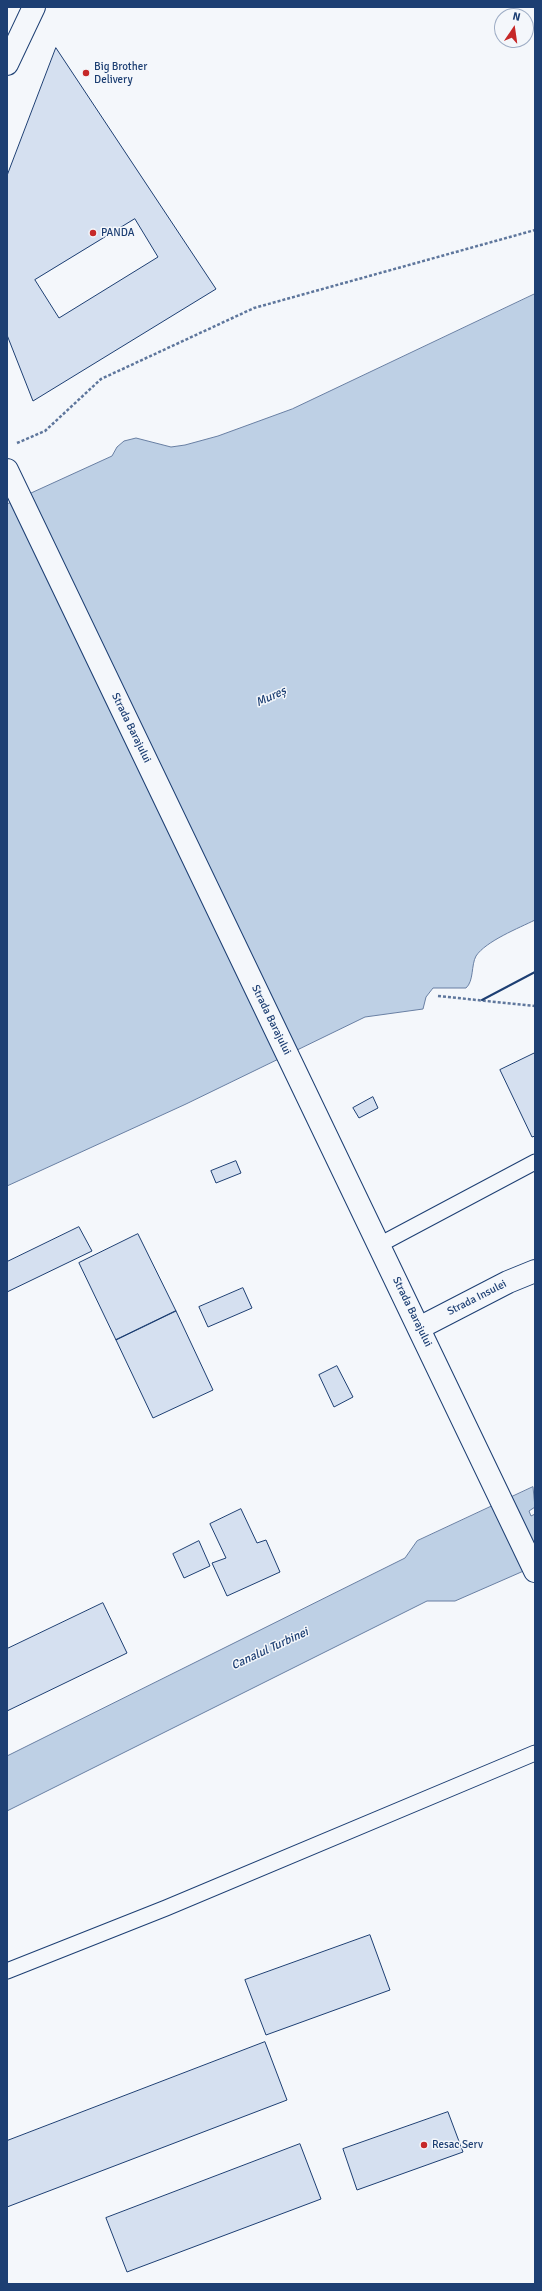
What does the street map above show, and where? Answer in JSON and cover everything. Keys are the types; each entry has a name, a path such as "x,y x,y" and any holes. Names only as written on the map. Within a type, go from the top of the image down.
{"main road":[{"path":"7,64 34,7"},
{"name":"Strada Barajului","path":"7,470 535,1571"},
{"name":"Strada Insulei","path":"419,1328 535,1271"}],"lane":[{"path":"379,1246 535,1162"},
{"path":"7,1971 173,1905 535,1753"}],"path":[{"path":"13,444 46,431 101,379 254,308 535,230"},
{"path":"438,996 535,1006"}],"water":[{"name":"Mureș","path":"535,294 535,920 503,935 481,950 474,960 469,985 466,988 433,988 426,997 423,1009 365,1017 186,1104 7,1186 7,504 112,456 117,447 124,441 136,438 171,447 185,445 218,436 292,409"},
{"name":"Canalul Turbinei","path":"533,1487 535,1507 529,1511 531,1516 535,1514 535,1566 455,1601 427,1601 7,1811 7,1756 405,1558 417,1541"}],"building":[{"name":"PANDA","path":"56,48 216,289 33,401 7,335 7,176"},
{"path":"135,219 158,257 59,318 35,280"},
{"path":"535,1053 535,1136 532,1137 500,1070"},
{"path":"373,1097 378,1108 359,1118 353,1108"},
{"path":"236,1161 241,1173 216,1183 211,1171"},
{"path":"79,1227 92,1251 7,1292 7,1262"},
{"path":"138,1234 176,1311 116,1340 79,1263"},
{"path":"243,1288 252,1308 208,1327 199,1307"},
{"path":"176,1311 213,1390 153,1418 116,1340"},
{"path":"337,1366 353,1397 334,1407 319,1375"},
{"path":"241,1509 257,1543 266,1540 280,1572 227,1596 212,1563 226,1558 210,1524"},
{"path":"199,1541 210,1566 184,1578 173,1554"},
{"path":"103,1603 127,1653 7,1711 7,1649"},
{"path":"370,1935 390,1990 266,2035 245,1980"},
{"path":"265,2042 287,2100 7,2207 7,2141"},
{"path":"448,2112 463,2152 357,2190 343,2149"},
{"path":"300,2144 321,2199 127,2272 106,2218"}],"wall":[{"path":"482,1000 535,972"}],"place":[{"name":"Big Brother Delivery","path":"86,73"},
{"name":"PANDA","path":"93,233"},
{"name":"Resac Serv","path":"424,2145"}]}
